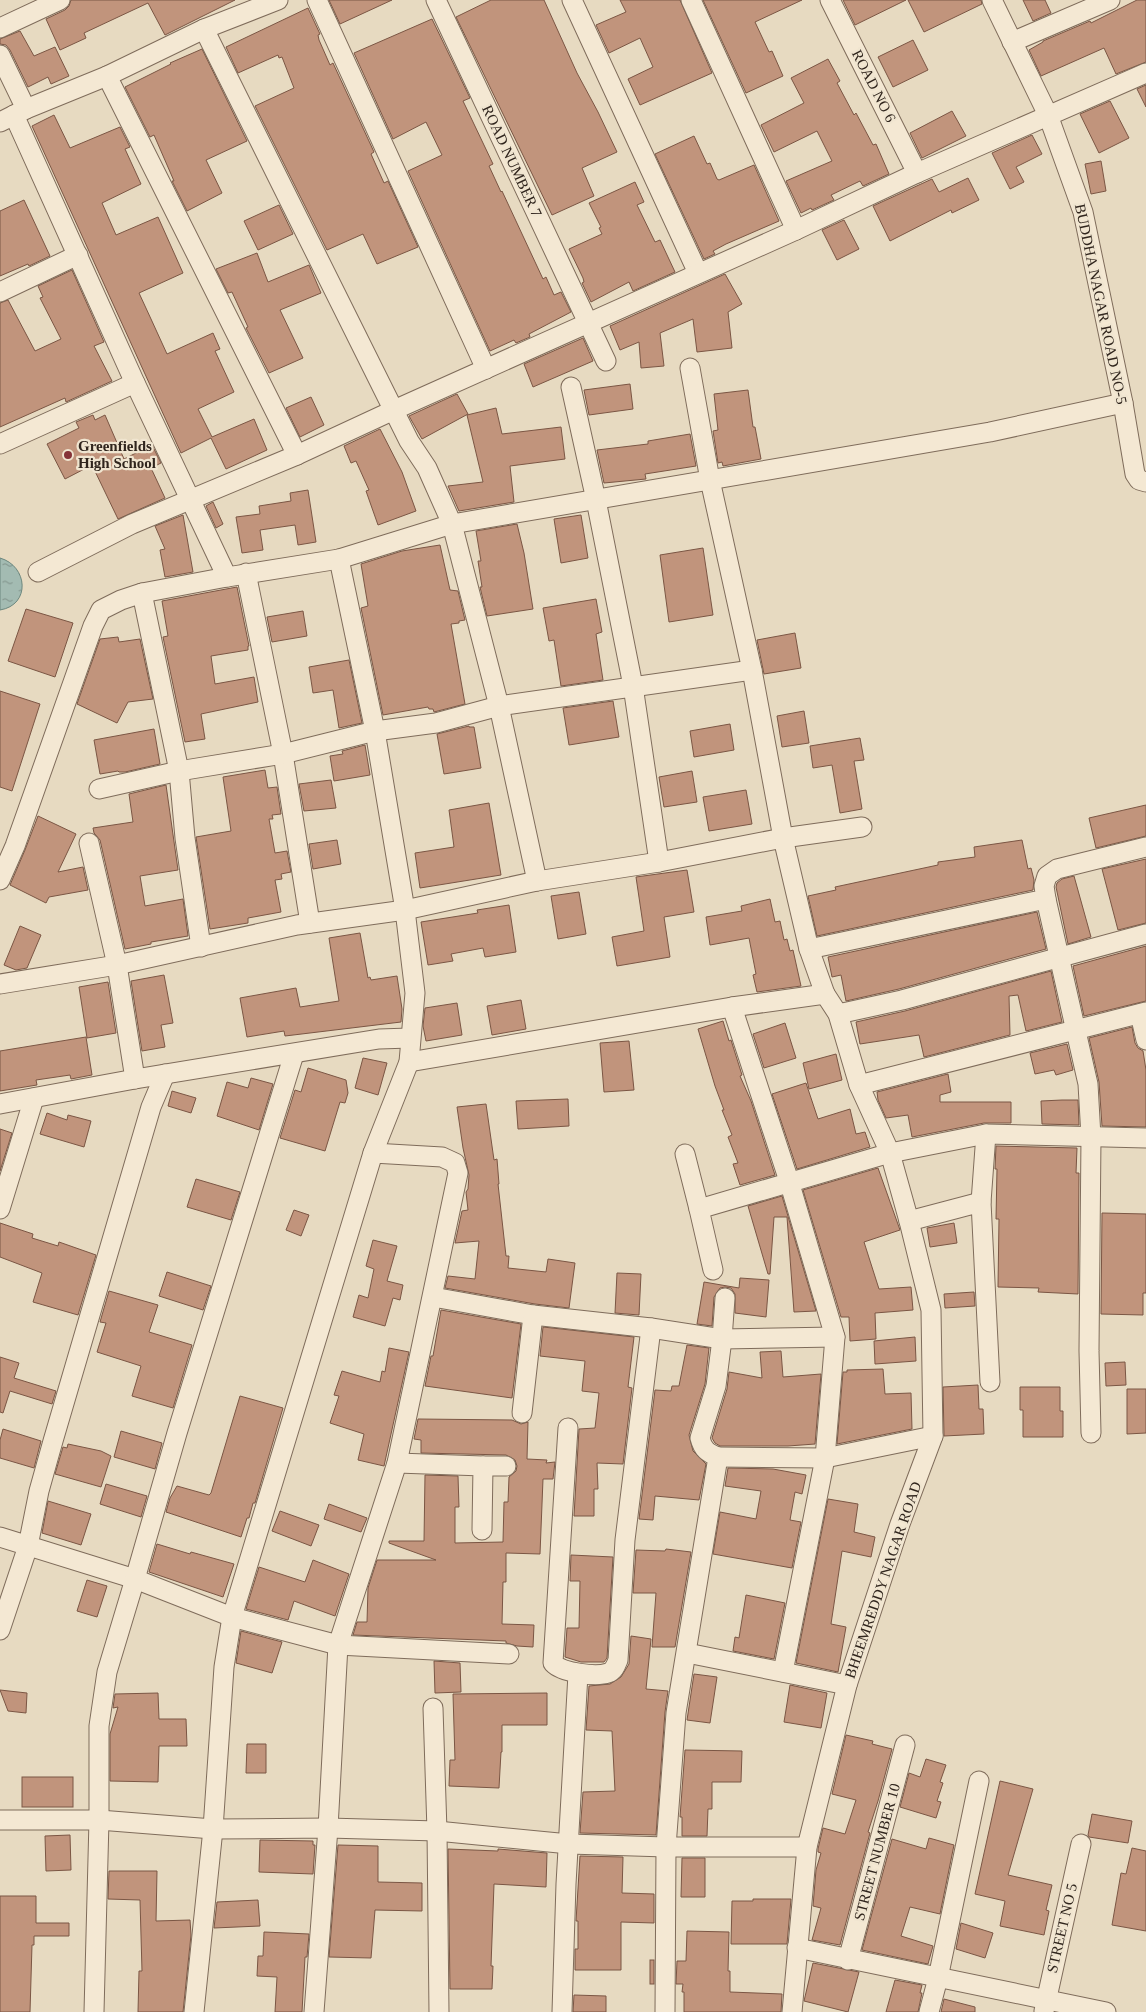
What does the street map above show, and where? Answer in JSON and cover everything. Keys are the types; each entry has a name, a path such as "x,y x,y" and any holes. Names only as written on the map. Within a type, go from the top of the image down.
{"street":[{"path":"0,28 60,0"},
{"path":"13,115 108,76 204,30 278,0"},
{"path":"317,0 486,369"},
{"name":"ROAD NUMBER 7","path":"436,0 606,361"},
{"path":"572,0 698,273"},
{"path":"691,0 796,230"},
{"name":"ROAD NO 6","path":"830,0 917,173"},
{"name":"BUDDHA NAGAR ROAD NO-5","path":"992,0 1048,115 1083,212 1140,478"},
{"path":"1012,42 1110,0"},
{"path":"204,30 409,441 427,468 452,524 499,706 537,880"},
{"path":"0,55 13,115 227,576"},
{"path":"38,572 132,524 190,498 297,455 588,322 796,230 917,173 1146,73"},
{"path":"108,76 297,455"},
{"path":"0,292 78,255"},
{"name":"BHEEMREDDY NAGAR ROAD","path":"690,368 710,480 752,670 783,838 809,949 825,994 838,1014 859,1085 890,1153 931,1310 933,1436 900,1524 847,1685 807,1847 792,2012"},
{"path":"0,444 136,383"},
{"path":"571,387 596,500 633,686 658,862"},
{"path":"0,880 15,846 93,626 101,610 121,600 142,592 227,576 339,559 452,524 990,432 1123,403"},
{"path":"194,2012 213,1829 224,1667 232,1616 372,1153 409,1062 415,993 405,910 375,731 339,559"},
{"path":"246,573 283,754 310,924"},
{"path":"142,592 179,771 185,838 201,947"},
{"path":"99,790 179,771 283,754 375,731 436,723 499,706 752,670"},
{"path":"0,984 117,965 310,924 405,910 537,880 658,862 783,838 862,827"},
{"path":"89,843 117,965 135,1079"},
{"path":"1091,1433 1091,1137 1088,1084 1044,886 1047,876 1057,869 1146,847"},
{"path":"809,949 1046,899"},
{"path":"838,1014 902,1000 1146,934"},
{"path":"409,1062 732,1006 825,994"},
{"path":"732,1006 789,1182 835,1337 825,1458 783,1672"},
{"path":"859,1085 1143,1013 1146,1040"},
{"path":"0,1104 135,1079 379,1039 410,1038"},
{"path":"94,2012 99,1820 99,1726 106,1672 136,1579 177,1433 294,1054"},
{"path":"0,1630 28,1546 39,1491 151,1107 165,1074"},
{"path":"0,1209 34,1098"},
{"path":"699,1209 890,1153 986,1134 1146,1138"},
{"path":"986,1134 981,1202 990,1382"},
{"path":"314,2012 328,1828 338,1645 397,1463 458,1173 456,1163 442,1157 372,1153"},
{"path":"685,1154 713,1270"},
{"path":"909,1221 981,1202"},
{"path":"433,1296 533,1315 651,1328 722,1339 835,1337"},
{"path":"725,1298 716,1386 700,1438 702,1446 707,1453 718,1457 825,1458 933,1436"},
{"path":"522,1412 533,1315"},
{"path":"568,1428 552,1658 557,1668 578,1674 609,1673 615,1668 618,1660 625,1540 651,1328"},
{"path":"665,2012 666,1848 676,1713 718,1457"},
{"path":"397,1463 506,1466"},
{"path":"482,1530 483,1466"},
{"path":"0,1537 136,1579 232,1616 338,1645 509,1654"},
{"path":"686,1653 847,1685"},
{"path":"562,2012 578,1674"},
{"path":"433,1708 437,1831 439,2012"},
{"name":"STREET NUMBER 10","path":"848,1960 905,1745"},
{"path":"929,2012 938,1978 979,1781"},
{"path":"0,1820 99,1820 213,1829 328,1828 437,1831 569,1844 666,1848 807,1847"},
{"name":"STREET NO 5","path":"1045,2006 1081,1844"},
{"path":"797,1948 938,1978 1045,2006 1106,2012"}],"water":[{"path":"0,558 9,562 16,569 22,585 17,601 10,607 0,610"}],"building":[{"path":"71,0 235,0 165,35 148,3 84,33 86,38 60,50 46,19 65,10"},
{"path":"329,0 392,0 340,24"},
{"path":"491,0 544,0 577,73 617,152 582,168 594,196 552,215 456,17"},
{"path":"620,0 680,0 712,73 640,105 628,79 653,67 640,38 609,53 596,25 626,12"},
{"path":"703,0 802,0 755,22 769,52 772,51 783,76 746,93"},
{"path":"843,0 906,0 855,25"},
{"path":"908,0 981,0 982,4 924,32"},
{"path":"1023,0 1045,0 1051,13 1033,21"},
{"path":"1137,0 1146,0 1146,62 1116,74 1104,48 1041,76 1029,50 1043,41 1090,21 1091,23"},
{"path":"308,8 320,34 318,35 319,40 330,65 333,63 374,152 371,154 384,183 388,181 418,247 377,264 363,234 327,250 255,106 294,88 282,57 279,58 278,55 238,73 226,47"},
{"path":"432,19 470,98 463,101 493,164 489,166 501,192 543,279 546,277 554,295 561,292 571,312 529,334 530,337 516,343 514,340 490,351 408,171 442,155 426,122 393,139 354,53"},
{"path":"20,31 34,56 55,47 69,76 51,84 48,77 28,87 10,50 6,45 0,44 0,39"},
{"path":"913,40 928,70 893,87 878,57"},
{"path":"202,49 247,141 206,160 222,193 187,211 172,181 174,181 154,135 150,137 125,87 170,63"},
{"path":"828,59 840,81 837,83 873,145 876,144 889,174 863,186 860,181 831,195 834,200 801,213 786,181 832,161 817,131 774,152 761,125 804,103 791,78"},
{"path":"1146,85 1146,107 1137,89"},
{"path":"1110,101 1129,138 1099,153 1080,114"},
{"path":"952,111 966,136 922,158 910,133"},
{"path":"54,115 70,148 120,127 130,147 125,149 141,184 102,203 116,235 158,217 183,273 139,293 167,354 213,333 220,349 215,351 234,392 198,409 212,437 254,419 267,450 226,469 211,438 181,453 32,126"},
{"path":"1032,135 1042,154 1016,167 1024,182 1010,189 992,153"},
{"path":"694,136 707,164 710,163 719,180 754,165 779,221 726,244 713,251 715,254 704,259 655,154"},
{"path":"1101,161 1106,191 1091,194 1085,164"},
{"path":"968,178 979,200 952,213 951,210 890,241 873,206 932,179 939,192"},
{"path":"635,182 644,202 637,205 655,242 660,240 675,272 633,291 629,282 591,302 582,283 584,282 583,278 569,249 602,234 599,228 601,227 589,203"},
{"path":"24,200 50,256 0,276 0,211"},
{"path":"279,205 293,234 258,250 244,221"},
{"path":"844,220 859,249 837,260 822,230"},
{"path":"257,253 268,282 309,265 321,293 280,310 303,358 269,373 246,328 248,327 232,292 228,293 216,269"},
{"path":"72,270 104,342 94,346 112,381 66,402 65,398 0,427 0,303 8,300 35,351 61,339 40,298 43,297 38,286"},
{"path":"725,274 742,304 728,312 732,348 697,352 693,319 660,333 664,366 641,368 639,342 620,350 610,326"},
{"path":"583,338 593,361 533,387 524,364"},
{"path":"630,384 633,409 589,415 584,390"},
{"path":"748,390 753,427 755,427 761,459 723,466 722,462 718,463 713,431 718,430 714,394"},
{"path":"457,394 468,414 422,439 409,416"},
{"path":"311,397 324,425 300,437 286,408"},
{"path":"496,408 502,434 561,427 565,459 510,466 514,502 459,511 448,486 483,482 467,415"},
{"path":"93,415 95,420 105,415 124,459 152,445 161,463 151,468 165,498 118,519 92,465 65,479 47,444 79,428 76,422"},
{"path":"380,429 402,472 416,511 378,525 366,491 369,490 356,461 351,463 344,446"},
{"path":"690,434 696,466 645,474 646,479 604,483 597,450 648,444 648,441"},
{"path":"308,490 316,542 298,545 295,525 260,530 263,550 242,553 236,517 260,514 259,506 291,501 290,493"},
{"path":"213,502 223,524 216,528 206,506"},
{"path":"183,515 193,572 165,577 160,550 165,549 155,526"},
{"path":"581,515 588,558 561,563 554,519"},
{"path":"517,524 524,553 533,609 487,616 480,587 482,587 478,561 481,561 476,531"},
{"path":"440,545 450,590 458,591 465,620 451,624 465,704 434,712 433,709 428,707 383,715 361,608 368,606 361,564 402,551"},
{"path":"703,548 713,615 669,622 660,555"},
{"path":"237,587 249,646 248,650 211,656 215,684 254,677 258,702 201,714 205,739 185,742 163,637 168,636 162,601"},
{"path":"596,599 602,632 596,634 603,680 561,686 554,640 549,641 543,608"},
{"path":"26,609 73,623 55,677 8,661"},
{"path":"303,611 307,636 272,642 267,617"},
{"path":"795,633 801,668 764,674 757,640"},
{"path":"118,637 119,642 140,639 153,699 128,702 117,723 77,704 100,639"},
{"path":"349,660 362,723 339,728 333,690 313,693 309,667"},
{"path":"0,691 40,704 12,791 0,787"},
{"path":"613,701 619,737 569,745 563,708"},
{"path":"804,711 809,743 782,747 777,716"},
{"path":"730,724 734,750 694,757 690,731"},
{"path":"469,726 474,727 481,768 444,774 437,734"},
{"path":"154,729 160,764 125,772 118,771 100,774 94,740"},
{"path":"860,738 864,760 854,761 862,809 840,813 832,765 813,768 810,746"},
{"path":"365,745 370,775 334,781 330,756 343,754 342,751"},
{"path":"265,770 268,788 277,787 281,814 272,815 273,819 269,819 275,853 287,851 291,872 281,874 282,879 275,880 281,912 248,918 248,923 210,929 196,837 231,831 223,777"},
{"path":"692,771 697,802 664,807 659,777"},
{"path":"331,780 336,808 304,811 299,784"},
{"path":"166,785 178,870 140,876 145,906 183,899 188,936 151,942 151,944 125,949 100,840 94,833 93,828 133,822 129,794"},
{"path":"746,790 752,824 709,831 703,797"},
{"path":"489,803 501,875 420,888 415,853 454,847 449,810"},
{"path":"1146,805 1146,836 1096,848 1089,818"},
{"path":"38,816 76,834 58,872 83,867 88,890 49,897 46,903 10,885"},
{"path":"337,840 341,864 313,869 309,844"},
{"path":"1022,840 1028,869 1031,868 1034,880 1033,890 817,936 808,896 836,890 835,887 938,865 938,862 975,857 974,847"},
{"path":"1146,859 1146,923 1118,930 1102,869"},
{"path":"687,870 694,912 664,917 670,957 617,966 612,937 644,931 636,877"},
{"path":"1074,876 1091,937 1068,944 1056,887 1057,883 1062,879"},
{"path":"579,892 586,934 558,939 551,896"},
{"path":"770,899 775,922 780,921 784,940 787,939 790,951 793,950 801,986 757,992 753,975 756,974 749,938 710,945 706,917 742,911 741,906"},
{"path":"509,905 516,952 485,957 483,948 451,954 453,961 428,965 421,922 478,913 477,910"},
{"path":"1037,912 1046,949 899,989 846,1001 841,975 832,977 828,957"},
{"path":"20,926 41,935 27,968 16,970 4,965"},
{"path":"360,933 368,978 370,977 371,980 397,976 402,1009 401,1022 285,1036 284,1031 247,1037 240,998 296,988 300,1007 339,1001 329,938"},
{"path":"1146,946 1146,1001 1084,1016 1073,966"},
{"path":"1051,971 1062,1022 1026,1031 1018,995 1009,996 1010,1035 924,1057 919,1035 860,1044 856,1022 905,1011"},
{"path":"164,975 173,1023 161,1025 165,1047 142,1051 131,981"},
{"path":"108,982 116,1033 87,1038 79,987"},
{"path":"521,1000 526,1029 492,1035 487,1006"},
{"path":"457,1003 462,1035 426,1041 423,1026 425,1008"},
{"path":"723,1021 729,1041 731,1040 742,1075 740,1076 751,1101 775,1175 740,1185 733,1164 738,1163 728,1137 732,1135 722,1110 724,1110 698,1029"},
{"path":"785,1023 796,1058 764,1068 753,1034"},
{"path":"1132,1027 1135,1043 1143,1051 1146,1070 1146,1127 1102,1126 1099,1082 1089,1038"},
{"path":"86,1037 92,1075 71,1079 70,1075 36,1080 37,1085 0,1091 0,1051"},
{"path":"629,1041 634,1090 604,1092 600,1043"},
{"path":"1067,1044 1073,1070 1056,1075 1054,1070 1035,1074 1030,1053"},
{"path":"836,1054 842,1080 809,1089 803,1063"},
{"path":"363,1058 387,1063 378,1095 355,1088"},
{"path":"308,1068 346,1080 348,1093 345,1103 340,1102 325,1151 280,1138 295,1090 301,1092"},
{"path":"948,1074 951,1092 940,1095 940,1102 1011,1102 1011,1123 984,1123 912,1137 908,1115 886,1118 878,1100 877,1092"},
{"path":"251,1078 273,1084 259,1130 217,1116 227,1082 248,1088"},
{"path":"806,1083 818,1119 850,1109 856,1134 865,1132 870,1147 797,1169 772,1094"},
{"path":"172,1091 196,1098 191,1113 168,1106"},
{"path":"568,1099 569,1126 518,1129 516,1101"},
{"path":"1078,1100 1079,1125 1042,1124 1041,1101"},
{"path":"486,1104 494,1160 497,1159 506,1256 509,1256 508,1268 546,1272 548,1259 575,1263 569,1308 445,1288 448,1276 475,1279 479,1241 455,1243 462,1211 468,1210 466,1192 469,1175 457,1107"},
{"path":"47,1113 67,1120 68,1115 91,1121 84,1147 40,1134"},
{"path":"0,1129 12,1133 0,1171"},
{"path":"996,1146 1077,1148 1076,1173 1079,1173 1078,1294 1038,1292 1039,1288 998,1287 999,1219 996,1219"},
{"path":"878,1168 900,1230 864,1242 879,1289 911,1287 913,1310 875,1313 876,1339 850,1341 849,1317 841,1317 803,1190"},
{"path":"196,1179 240,1192 231,1220 187,1207"},
{"path":"782,1196 816,1311 794,1312 787,1217 774,1217 770,1274 768,1274 748,1206"},
{"path":"294,1210 309,1215 301,1236 286,1230"},
{"path":"1102,1213 1146,1214 1146,1293 1143,1293 1143,1315 1101,1314"},
{"path":"0,1223 33,1234 32,1238 58,1246 59,1242 96,1255 78,1315 33,1302 42,1273 0,1257"},
{"path":"954,1223 957,1243 930,1247 927,1228"},
{"path":"373,1240 397,1246 387,1281 403,1285 400,1300 393,1298 385,1326 353,1317 359,1295 368,1298 374,1269 366,1266"},
{"path":"167,1272 211,1286 203,1310 159,1296"},
{"path":"617,1273 641,1274 639,1315 615,1313"},
{"path":"740,1278 769,1280 766,1317 735,1313 735,1294 731,1288 725,1287 720,1288 714,1297 712,1326 697,1324 704,1282 739,1288"},
{"path":"109,1291 158,1305 149,1332 192,1345 173,1408 132,1396 141,1366 97,1352 106,1323 100,1322"},
{"path":"974,1292 975,1306 945,1308 944,1294"},
{"path":"441,1310 521,1324 512,1398 425,1386 431,1356 433,1356"},
{"path":"543,1327 634,1337 628,1387 632,1388 623,1464 597,1463 598,1489 594,1489 594,1516 574,1516 579,1429 595,1428 599,1393 582,1391 585,1361 540,1356"},
{"path":"915,1337 916,1361 875,1364 874,1341"},
{"path":"687,1345 709,1348 705,1384 689,1435 693,1451 706,1464 699,1500 655,1496 653,1520 639,1519 655,1390 671,1391 672,1386 679,1386"},
{"path":"389,1348 409,1352 384,1466 358,1460 364,1434 330,1423 339,1396 334,1395 342,1371 380,1382 382,1371 385,1372"},
{"path":"781,1351 783,1377 821,1374 815,1444 720,1446 715,1443 712,1438 727,1389 729,1372 762,1378 760,1352"},
{"path":"0,1357 19,1363 14,1378 56,1391 52,1404 10,1391 3,1413 0,1412"},
{"path":"1125,1362 1126,1385 1106,1386 1105,1363"},
{"path":"883,1369 885,1394 911,1393 912,1429 837,1444 843,1372 847,1372 847,1370"},
{"path":"978,1385 979,1409 983,1409 984,1434 944,1436 943,1387"},
{"path":"1020,1387 1060,1387 1060,1411 1063,1411 1063,1437 1023,1437 1023,1410 1020,1410"},
{"path":"1127,1389 1146,1389 1146,1433 1127,1434"},
{"path":"240,1396 283,1408 255,1503 253,1503 241,1537 166,1512 170,1498 177,1486 209,1495 211,1493"},
{"path":"418,1419 512,1420 521,1424 528,1422 527,1459 547,1460 546,1463 555,1462 553,1479 543,1479 540,1554 506,1553 506,1582 503,1582 502,1624 534,1625 533,1647 517,1646 506,1643 506,1641 353,1635 357,1622 367,1622 368,1588 377,1560 436,1560 389,1543 389,1541 424,1541 425,1475 458,1476 459,1507 455,1507 455,1543 503,1542 504,1502 508,1502 509,1477 516,1471 515,1460 506,1455 421,1453 421,1440 414,1439"},
{"path":"3,1429 41,1441 34,1468 0,1458 0,1440"},
{"path":"121,1431 162,1443 155,1469 114,1457"},
{"path":"68,1444 101,1451 111,1456 101,1487 55,1474 63,1447 67,1448"},
{"path":"728,1468 773,1469 806,1475 802,1494 795,1492 790,1520 801,1522 792,1568 713,1554 720,1512 756,1519 761,1491 725,1486"},
{"path":"106,1484 147,1496 141,1517 100,1504"},
{"path":"828,1499 858,1504 854,1532 875,1537 871,1557 842,1551 831,1624 846,1627 838,1672 796,1663"},
{"path":"48,1501 91,1514 81,1545 42,1533"},
{"path":"329,1504 367,1518 361,1532 324,1519"},
{"path":"280,1511 319,1525 311,1546 272,1531"},
{"path":"157,1544 234,1564 223,1597 149,1572"},
{"path":"666,1549 691,1552 675,1647 652,1647 656,1593 633,1593 636,1550 665,1551"},
{"path":"571,1555 613,1557 607,1658 604,1662 581,1662 565,1657 567,1628 579,1628 580,1581 570,1581"},
{"path":"313,1560 349,1574 335,1616 294,1601 288,1620 246,1609 259,1567 305,1582"},
{"path":"87,1580 107,1586 97,1617 77,1611"},
{"path":"746,1595 785,1603 774,1659 733,1651 735,1637 739,1638"},
{"path":"241,1631 282,1642 272,1673 236,1663"},
{"path":"631,1636 651,1639 646,1689 668,1691 656,1835 580,1833 583,1792 615,1791 612,1731 586,1730 589,1686 610,1684 621,1677 629,1664"},
{"path":"434,1661 460,1663 461,1692 435,1693"},
{"path":"694,1674 717,1677 710,1723 687,1720"},
{"path":"790,1685 827,1693 821,1728 784,1722"},
{"path":"0,1690 27,1693 26,1713 8,1711"},
{"path":"158,1693 159,1719 186,1719 187,1746 159,1746 158,1782 110,1781 110,1734 118,1707 113,1708 115,1694"},
{"path":"547,1693 547,1725 502,1725 499,1788 449,1786 450,1760 455,1760 453,1694"},
{"path":"846,1735 873,1741 872,1744 892,1749 868,1832 870,1833 840,1945 812,1940 821,1908 813,1906 816,1870 821,1853 818,1852 818,1849 823,1828 845,1834 856,1800 832,1794"},
{"path":"247,1744 266,1744 266,1773 246,1773"},
{"path":"685,1750 742,1751 741,1782 712,1782 712,1809 708,1809 707,1836 682,1836 682,1817 680,1817"},
{"path":"926,1759 946,1765 940,1782 943,1783 937,1801 941,1802 936,1818 900,1807 909,1773 920,1777"},
{"path":"22,1777 73,1777 73,1807 22,1807"},
{"path":"1000,1781 1033,1789 1008,1875 1052,1885 1046,1910 1049,1911 1044,1935 1000,1926 1005,1901 975,1894"},
{"path":"1092,1814 1132,1821 1128,1843 1089,1837"},
{"path":"70,1835 71,1870 46,1871 45,1836"},
{"path":"929,1838 954,1845 940,1914 910,1907 901,1936 933,1946 928,1964 862,1950 892,1839 926,1849"},
{"path":"260,1840 313,1841 313,1845 315,1845 313,1874 259,1872"},
{"path":"338,1845 378,1846 378,1882 422,1883 422,1911 375,1910 371,1958 329,1957"},
{"path":"1132,1848 1146,1851 1146,1931 1112,1925 1121,1873 1126,1874"},
{"path":"448,1849 498,1851 498,1849 547,1853 546,1887 494,1884 492,1989 450,1989"},
{"path":"580,1856 623,1857 622,1893 654,1894 654,1923 621,1922 621,1970 575,1970 575,1949 578,1949 578,1921 576,1921"},
{"path":"682,1858 705,1858 705,1897 681,1897"},
{"path":"109,1871 157,1871 156,1921 190,1920 191,1935 183,2012 138,2012 139,1971 142,1971 140,1900 108,1899"},
{"path":"0,1896 36,1896 36,1923 69,1923 69,1936 34,1936 34,1945 32,1945 30,2012 0,2012"},
{"path":"753,1899 791,1899 787,1944 731,1944 732,1901 753,1901"},
{"path":"258,1900 260,1926 214,1928 217,1902"},
{"path":"961,1923 993,1933 985,1958 956,1949"},
{"path":"687,1931 729,1932 728,1971 730,1971 730,1992 782,1994 781,2012 684,2012 683,1984 676,1984 677,1961 686,1961"},
{"path":"264,1932 309,1934 307,1957 305,1957 302,2012 275,2012 277,1977 257,1976 258,1956 263,1956"},
{"path":"650,1960 654,1960 654,1984 650,1984"},
{"path":"813,1963 859,1972 848,2012 804,2001"},
{"path":"895,1980 922,1985 918,2012 886,2012"},
{"path":"574,1995 606,1996 606,2012 573,2012"},
{"path":"944,1999 975,2007 975,2012 941,2012"}],"place":[{"name":"Greenfields High School","path":"68,455"}]}
